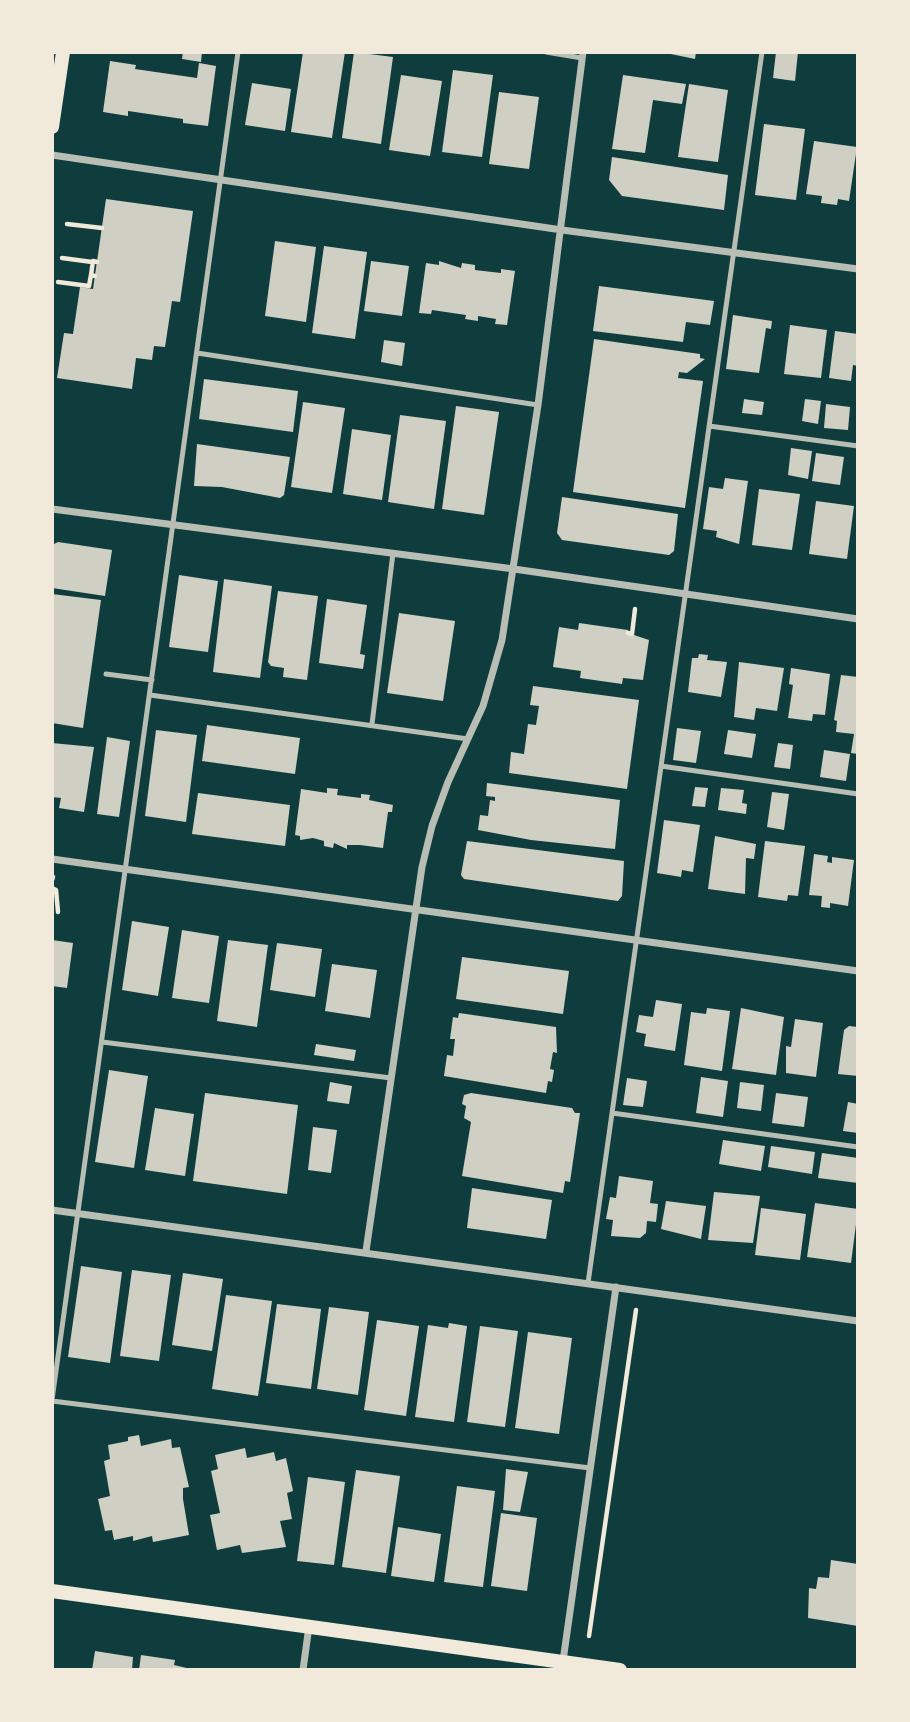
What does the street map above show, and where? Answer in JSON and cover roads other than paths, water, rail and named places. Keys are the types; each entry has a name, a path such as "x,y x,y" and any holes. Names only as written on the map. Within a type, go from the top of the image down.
{"main road":[{"path":"52,127 63,52"},
{"path":"52,1591 620,1670"}],"street":[{"path":"366,1251 416,907 432,826 484,706 502,640 562,230 582,55"},
{"path":"52,155 562,230 858,269"},
{"path":"52,509 514,569 858,619"},
{"path":"52,859 416,907 858,971"},
{"path":"52,1210 366,1251 858,1321"},
{"path":"563,1661 616,1287"},
{"path":"303,1670 309,1626"}],"lane":[{"path":"238,52 52,1400 590,1468"},
{"path":"546,52 582,55"},
{"path":"587,1283 762,52"},
{"path":"197,352 538,405"},
{"path":"709,426 858,446"},
{"path":"372,724 393,553"},
{"path":"106,674 152,680"},
{"path":"150,695 468,739"},
{"path":"661,766 858,794"},
{"path":"102,1042 391,1078"},
{"path":"612,1113 858,1147"}]}
